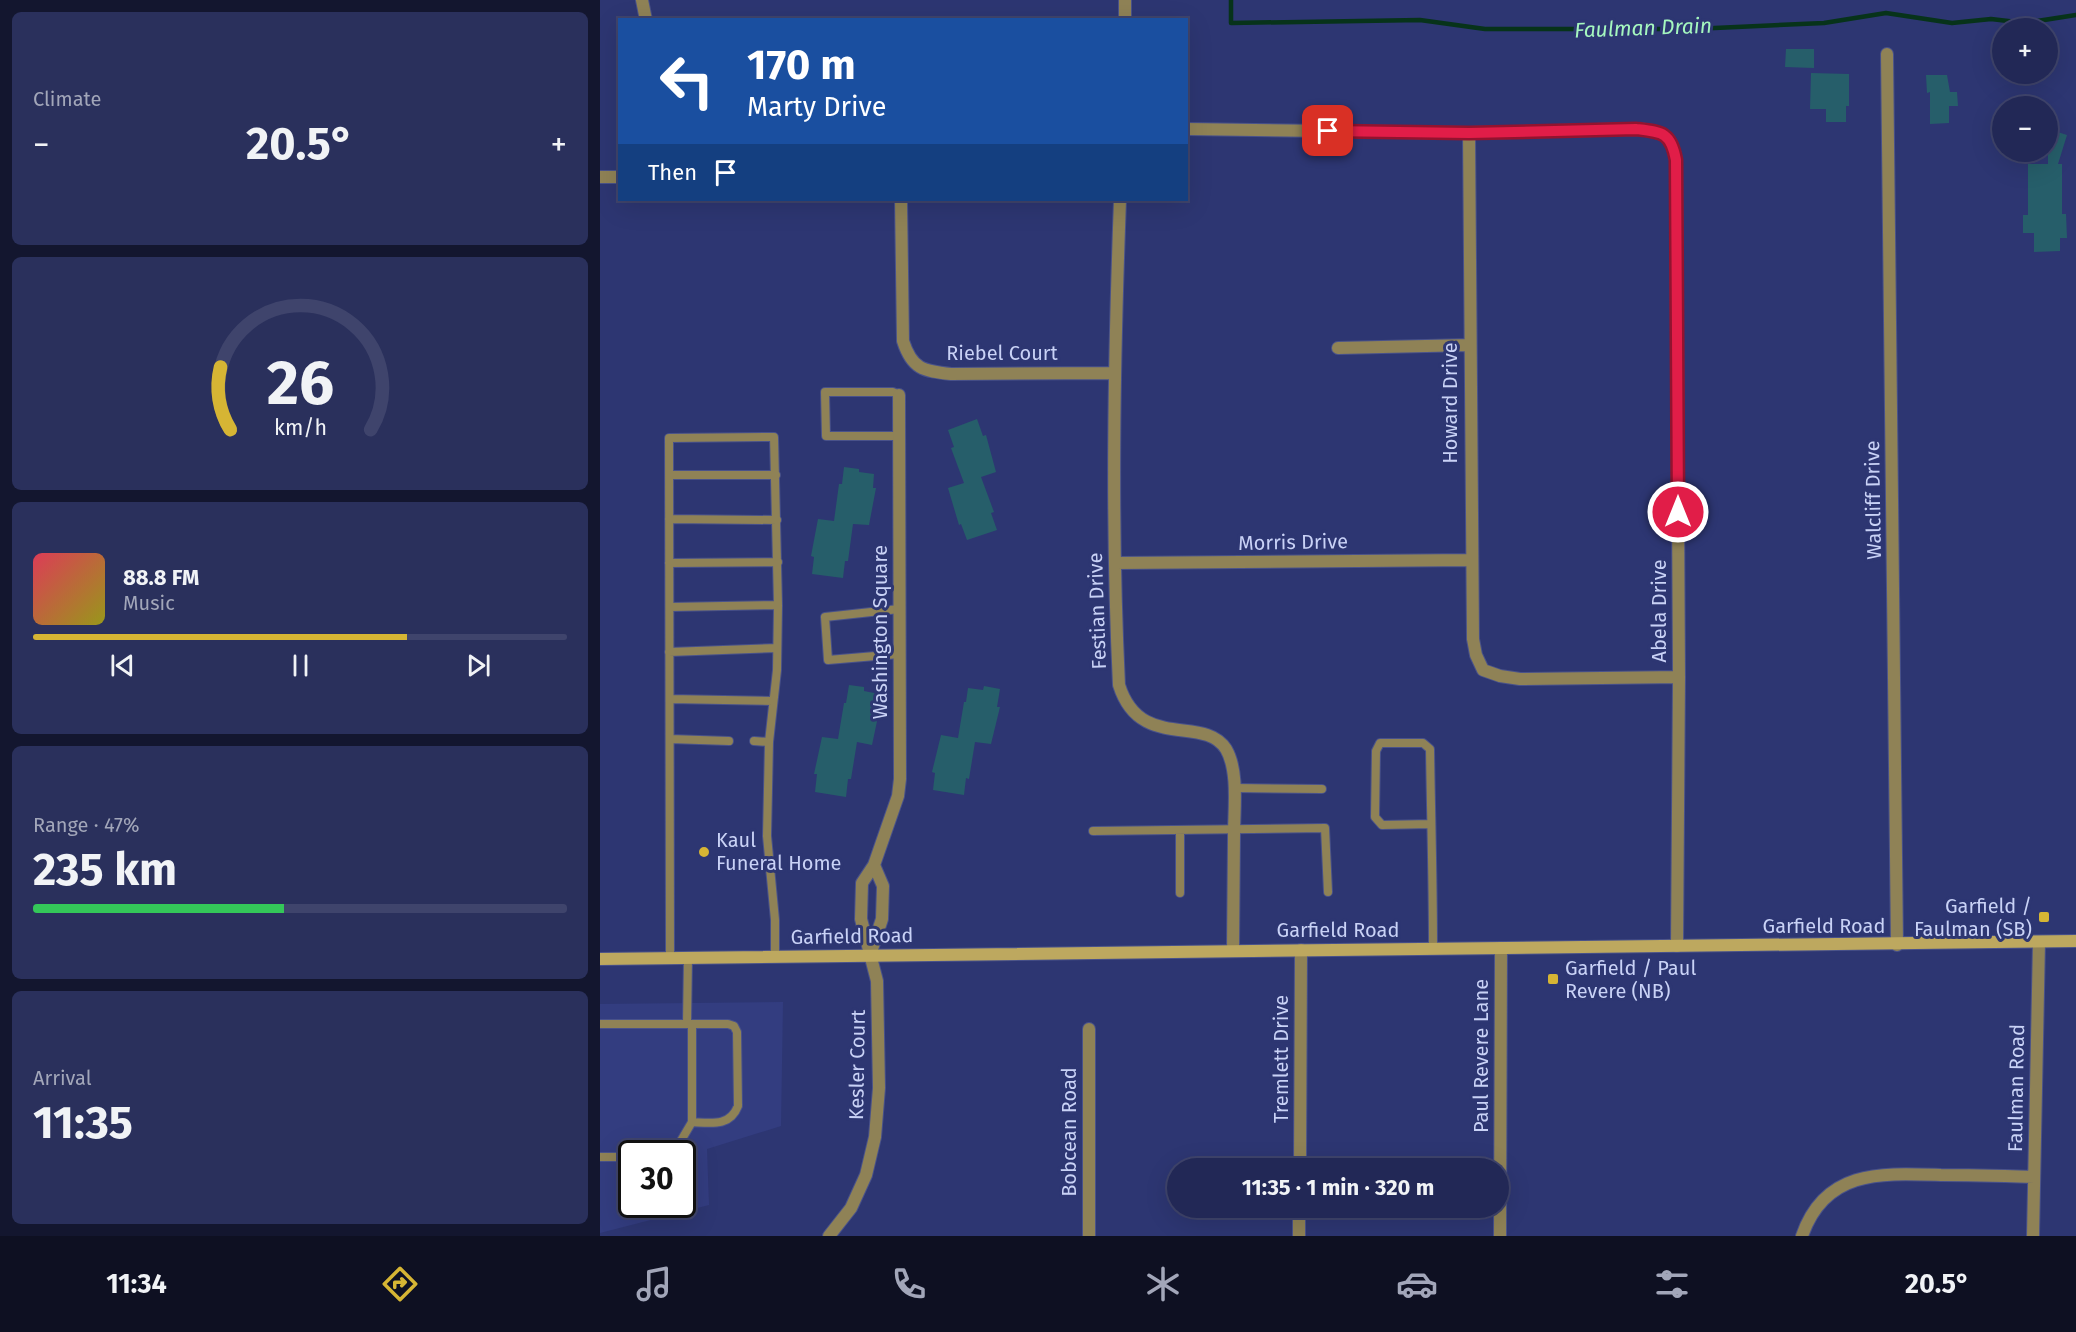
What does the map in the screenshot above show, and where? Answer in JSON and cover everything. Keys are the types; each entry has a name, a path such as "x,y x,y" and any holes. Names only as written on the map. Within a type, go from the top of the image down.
{"main road":[{"name":"Garfield Road","path":"600,959 1233,950 1897,945 2076,941"}],"street":[{"path":"642,0 646,18"},
{"path":"1125,0 1125,18"},
{"name":"Walcliff Drive","path":"1887,54 1897,945"},
{"path":"1188,129 1469,133"},
{"name":"Abela Drive","path":"1469,133 1636,129 1666,135 1674,146 1676,160 1679,677 1677,946"},
{"name":"Howard Drive","path":"1469,133 1471,560 1473,639 1476,655 1483,670 1500,676 1520,679 1679,677"},
{"path":"600,177 618,177"},
{"name":"Riebel Court","path":"901,201 903,341 915,365 930,372 951,374 1114,373"},
{"name":"Festian Drive","path":"1120,201 1114,373 1115,563 1119,685 1131,710 1156,726 1209,736 1221,742 1230,760 1234,829 1233,950"},
{"path":"1338,348 1470,345"},
{"name":"Washington Square","path":"870,955 861,919 862,883 874,865 898,796 899,395"},
{"name":"Morris Drive","path":"1115,563 1471,560"},
{"path":"870,955 882,919 883,886 874,865"},
{"name":"Faulman Road","path":"2033,1236 2039,942"},
{"name":"Paul Revere Lane","path":"1500,1236 1501,948"},
{"name":"Tremlett Drive","path":"1300,1158 1301,950"},
{"name":"Kesler Court","path":"829,1236 851,1208 866,1175 874,1137 879,1088 877,981 870,955"},
{"name":"Bobcean Road","path":"1089,1029 1089,1236"},
{"path":"1802,1236 1807,1220 1820,1203 1837,1189 1861,1177 1888,1173 2034,1177"},
{"path":"1299,1218 1299,1236"}],"lane":[{"path":"899,395 893,392 825,392 826,436 899,436"},
{"path":"670,958 669,438 774,437 778,605 777,648 769,742 767,836 775,920 775,956"},
{"path":"669,475 776,475"},
{"path":"669,519 777,520"},
{"path":"669,563 778,562"},
{"path":"670,607 778,605"},
{"path":"899,609 825,617 828,660 899,654"},
{"path":"669,652 777,648"},
{"path":"670,699 772,701"},
{"path":"670,739 729,741"},
{"path":"754,741 769,742"},
{"path":"1431,824 1382,825 1375,817 1376,751 1380,743 1423,743 1430,749 1431,824 1432,949"},
{"path":"1233,788 1322,789"},
{"path":"1093,831 1325,828 1328,892"},
{"path":"1180,830 1180,893"},
{"path":"681,1140 692,1122 688,957"},
{"path":"600,1024 731,1024 737,1032 738,1106 735,1114 715,1124 692,1122"},
{"path":"600,1157 618,1157"}],"shaded area":[{"path":"783,1002 781,1126 707,1149 709,1205 696,1208 696,1140 618,1140 618,1218 658,1218 600,1233 600,1004"}],"building":[{"path":"1786,49 1814,49 1814,68 1785,67"},
{"path":"1811,73 1849,74 1849,106 1846,106 1846,122 1826,122 1826,109 1810,109"},
{"path":"1926,75 1947,75 1950,92 1957,92 1958,106 1949,106 1949,123 1930,124 1930,92 1927,93"},
{"path":"2058,132 2067,135 2058,164 2062,164 2062,214 2066,214 2067,238 2060,238 2060,251 2034,252 2034,233 2023,233 2023,215 2028,215 2028,164 2048,164 2048,162 2058,162"},
{"path":"977,419 983,436 986,435 996,472 981,477 994,512 991,513 997,530 967,540 961,524 959,525 948,488 964,483 951,448 954,447 948,430"},
{"path":"844,467 874,474 873,488 876,488 869,525 853,524 848,561 845,561 843,578 812,574 814,557 811,556 818,519 834,521 839,484 842,484"},
{"path":"849,685 864,687 864,691 879,694 877,707 880,707 872,745 857,742 846,797 815,792 817,774 814,774 822,737 838,739"},
{"path":"984,686 1000,689 997,707 1000,707 991,744 975,742 964,795 933,790 935,773 932,772 941,735 958,738 968,688 983,690"}],"waterway":[{"name":"Faulman Drain","path":"1231,0 1231,23 1420,20 1485,29 1693,29 1824,23 1886,13 1952,23 1991,19 2025,23 2076,15"}],"place":[{"name":"Kaul Funeral Home","path":"704,852"},
{"name":"Garfield / Faulman (SB)","path":"2044,917"},
{"name":"Garfield / Paul Revere (NB)","path":"1553,979"}],"route":[{"path":"1328,131 1469,133 1636,129 1666,135 1674,146 1676,160 1678,512"}]}
